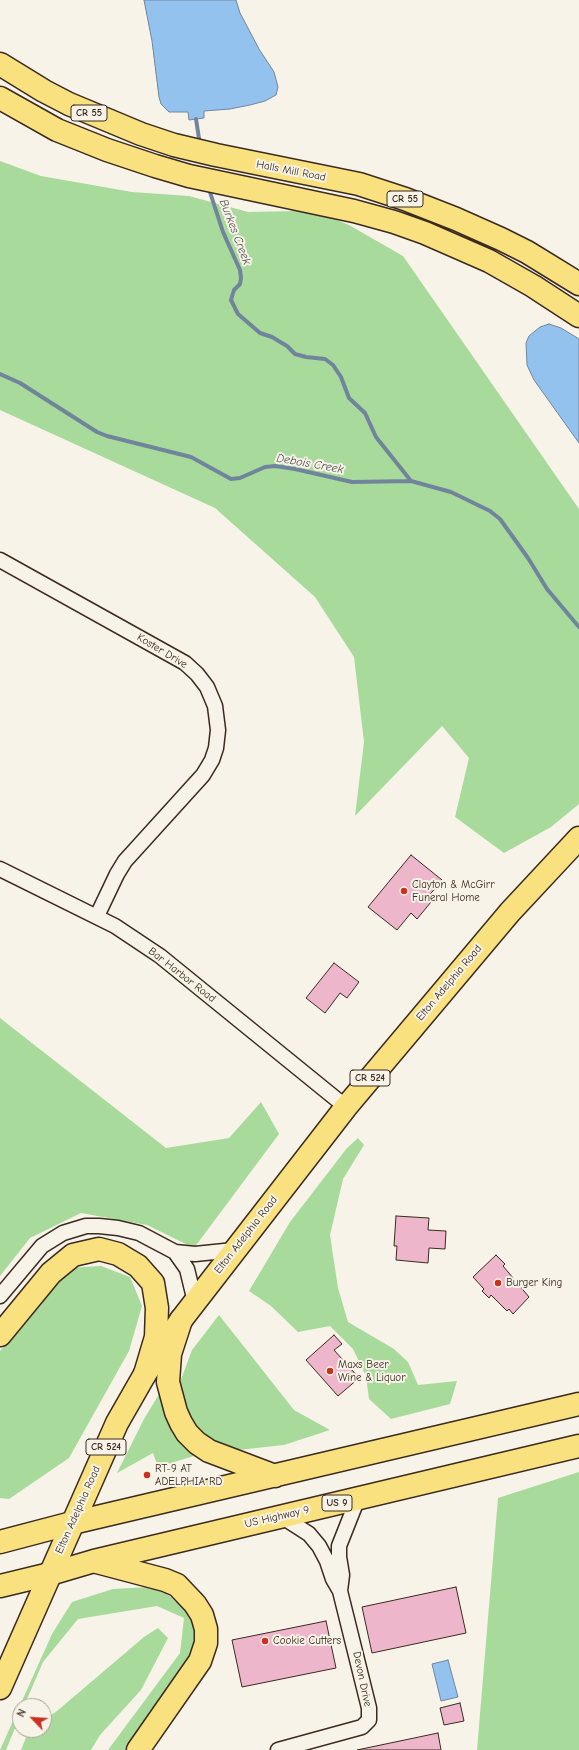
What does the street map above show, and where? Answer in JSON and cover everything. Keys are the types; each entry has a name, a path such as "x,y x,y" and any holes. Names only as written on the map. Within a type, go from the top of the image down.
{"main road":[{"name":"Halls Mill Road","path":"0,64 44,91 88,112 141,134 216,155 359,184 386,192 450,216 527,252 579,284"},
{"name":"CR 55","path":"0,98 32,117 82,140 155,166 189,176 292,196 360,213 425,233 501,268 534,286 579,316"},
{"name":"Elton Adelphia Road","path":"0,1688 116,1423 145,1374 181,1320 346,1107 510,912 579,838"},
{"path":"0,1335 51,1273 73,1255 99,1249 118,1254 138,1266 153,1283 157,1308 156,1337 145,1374"},
{"path":"181,1320 170,1354 168,1382 176,1412 187,1433 197,1443 209,1451 275,1476"},
{"path":"6,1536 72,1523 579,1404"},
{"name":"US Highway 9","path":"0,1586 50,1574 94,1561 579,1446"},
{"path":"94,1561 165,1580 177,1585 195,1604 202,1615 206,1629 206,1643 200,1662 138,1750"}],"street":[{"name":"Koster Drive","path":"0,560 185,664 197,674 207,687 215,706 218,730 216,748 209,765 203,775 125,861 117,874 97,916"},
{"name":"Bar Harbor Road","path":"0,869 97,916 115,926 160,956 346,1107"},
{"path":"0,1296 42,1246 59,1235 74,1229 99,1226 118,1228 139,1233 175,1252 194,1254 234,1250"},
{"path":"175,1252 187,1269 195,1302"},
{"path":"340,1591 342,1574 338,1557 339,1546 358,1498"},
{"path":"281,1516 309,1534 319,1546 327,1561 333,1580 340,1591"},
{"name":"Devon Drive","path":"278,1750 356,1729 362,1727 369,1720 366,1690 340,1591"}],"green space":[{"path":"0,161 41,176 132,192 189,196 248,212 299,211 320,213 349,225 403,256 579,509 579,804 551,827 504,853 455,817 469,758 442,726 355,816 364,742 354,657 315,597 215,508 0,410"},
{"path":"0,1018 166,1148 229,1138 261,1102 279,1134 194,1248 147,1225 81,1213 30,1238 0,1276"},
{"path":"358,1138 364,1145 343,1179 330,1235 338,1288 348,1322 394,1349 408,1362 418,1385 457,1381 450,1404 391,1419 369,1399 366,1376 353,1349 330,1326 298,1332 271,1306 249,1291 290,1222 347,1148"},
{"path":"101,1266 130,1277 142,1306 129,1351 69,1458 9,1499 0,1498 0,1351 68,1268"},
{"path":"219,1315 294,1410 330,1430 284,1445 238,1450 202,1438 183,1413 179,1385 192,1350"},
{"path":"161,1391 164,1415 177,1440 194,1456 158,1467 153,1453 117,1473 144,1419"},
{"path":"579,1472 579,1750 477,1750 498,1498"},
{"path":"148,1587 167,1594 186,1611 193,1622 196,1638 193,1657 184,1672 127,1750 108,1750 180,1653 184,1618 157,1606 78,1619 43,1662 27,1698 23,1698 52,1634 72,1602 113,1589"},
{"path":"158,1628 168,1638 141,1690 100,1735 91,1750 21,1750 26,1738 52,1738 52,1714 144,1637"},
{"path":"12,1723 12,1735 6,1750 0,1750"}],"water":[{"path":"144,0 236,0 240,13 259,49 274,72 278,87 276,95 265,101 250,105 230,109 204,111 204,118 189,120 188,112 169,112 161,104 159,97 152,41"},
{"path":"549,324 561,328 579,339 579,443 534,380 527,365 526,343 529,336 540,327"},
{"path":"448,1660 458,1697 441,1701 432,1664"}],"building":[{"path":"411,855 442,880 427,898 431,902 417,919 411,913 397,930 368,907"},
{"path":"334,963 359,982 347,998 340,993 325,1013 306,998"},
{"path":"396,1216 429,1218 428,1230 446,1231 445,1249 429,1248 428,1263 396,1260 397,1246 394,1246"},
{"name":"Burger King","path":"496,1255 505,1264 503,1266 529,1297 513,1314 509,1309 507,1311 491,1295 489,1298 482,1291 484,1289 473,1277"},
{"path":"334,1335 342,1344 334,1350 359,1378 338,1396 306,1360"},
{"path":"456,1587 466,1633 372,1653 362,1607"},
{"path":"326,1621 336,1668 242,1687 232,1640"},
{"path":"460,1703 464,1721 444,1725 440,1708"},
{"path":"438,1733 441,1750 357,1750"}],"waterway":[{"name":"Burkes Creek","path":"196,119 200,145"},
{"name":"Burkes Creek","path":"208,186 223,232 240,270 240,284 234,290 231,300 238,314 260,333 272,337 287,346 295,354 325,359 333,365 341,377 349,398 365,413 376,437 411,481"},
{"name":"Debois Creek","path":"0,374 20,383 97,432 107,436 191,457 231,479 240,478 265,467 275,466 352,482 411,481 451,492 490,511 500,519 528,558 547,589 579,627"}],"place":[{"name":"Clayton & McGirr Funeral Home","path":"404,891"},
{"name":"Burger King","path":"498,1283"},
{"name":"Maxs Beer Wine & Liquor","path":"330,1371"},
{"name":"RT-9 AT ADELPHIA RD","path":"147,1475"},
{"name":"Cookie Cutters","path":"265,1641"}]}
